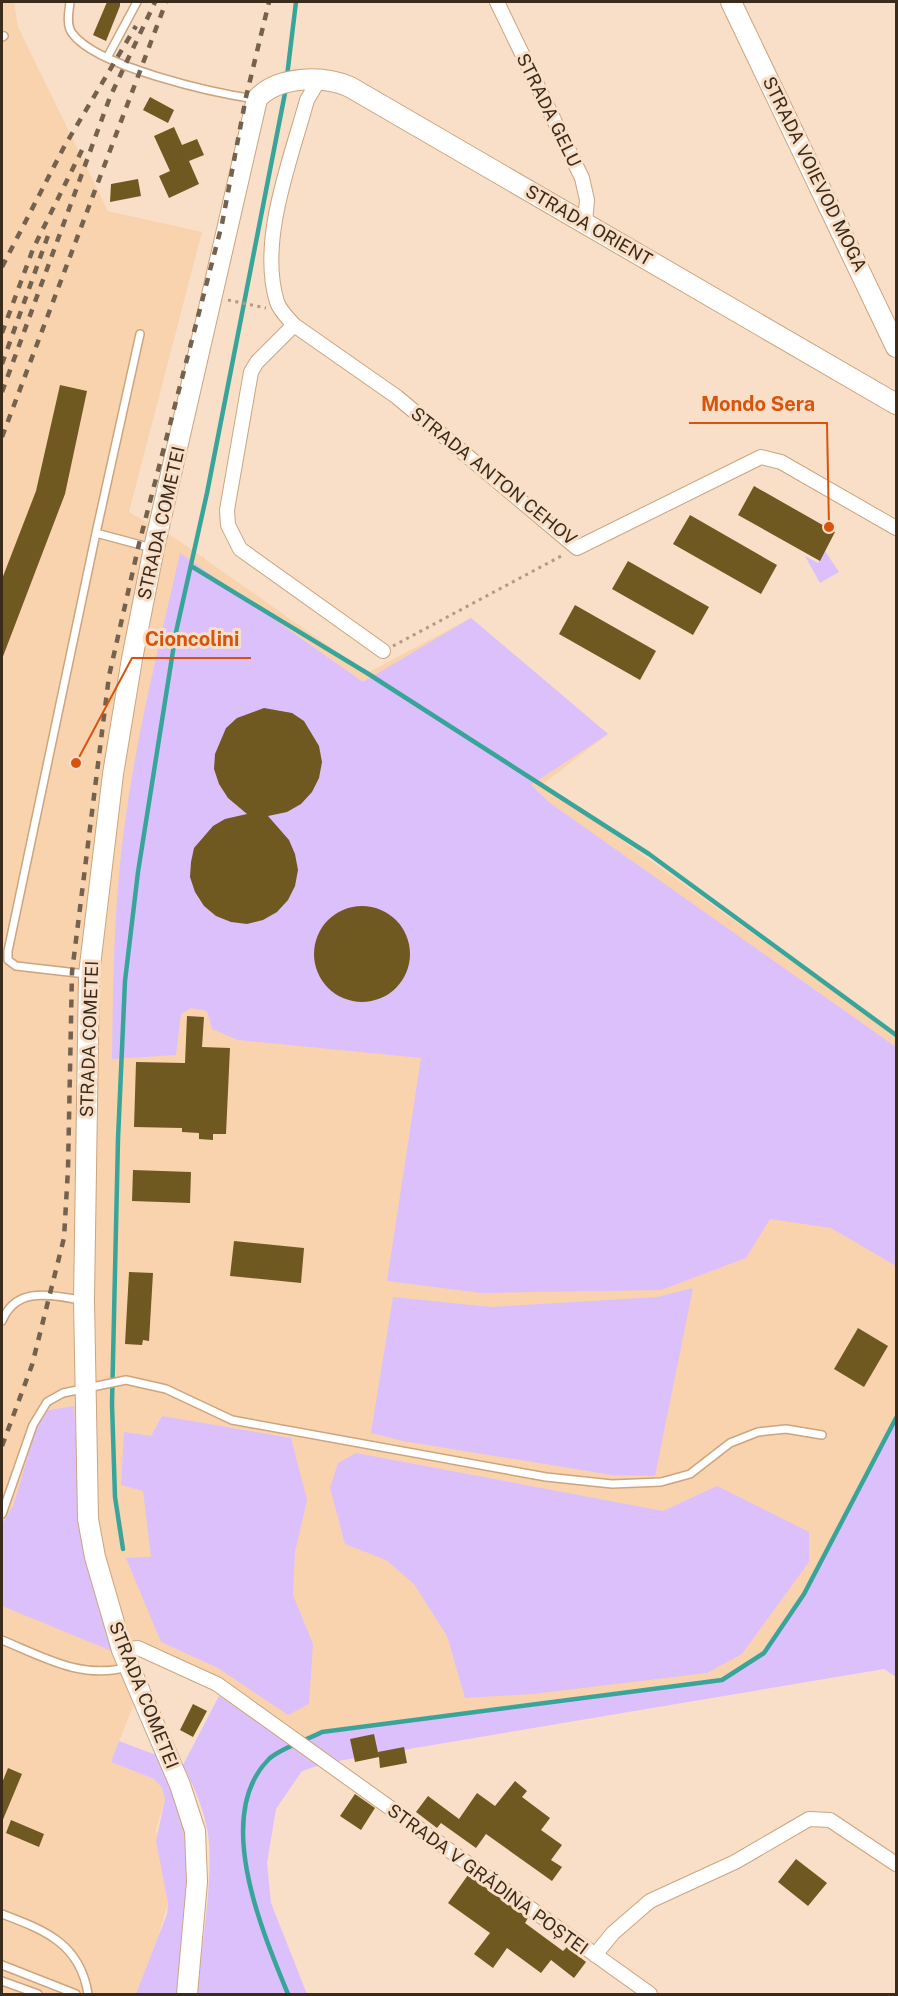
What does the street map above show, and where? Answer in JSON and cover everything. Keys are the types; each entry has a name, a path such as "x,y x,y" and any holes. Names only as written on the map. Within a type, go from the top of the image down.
{"street":[{"name":"STRADA GELU","path":"497,2 582,178 587,193 585,222"},
{"name":"STRADA VOIEVOD MOGA","path":"731,2 897,347"},
{"name":"STRADA ORIENT","path":"264,93 312,80 350,87 897,404"},
{"path":"312,80 273,233 271,270 278,304 294,325 262,357 251,372 227,510 228,525 240,549 383,651"},
{"name":"STRADA COMETEI","path":"187,1995 197,1882 195,1831 183,1792 126,1658 95,1557 88,1519 84,1300 89,974 113,774 132,659 154,548 264,93"},
{"name":"STRADA ANTON CEHOV","path":"294,325 397,397 577,548 761,457 781,462 897,528"},
{"name":"STRADA V GRĂDINA POȘTEI","path":"126,1658 138,1648 217,1684 271,1720 326,1763 650,1995"},
{"path":"595,1955 613,1933 650,1901 735,1862 809,1819 830,1820 897,1864"}],"lane":[{"path":"70,2 70,31 78,40 108,56 139,70 188,86 264,93"},
{"path":"108,56 137,2"},
{"path":"89,974 16,966 8,960 8,951 140,334"},
{"path":"96,533 154,548"},
{"path":"2,1321 6,1310 17,1298 50,1295 84,1300"},
{"path":"2,1514 33,1425 47,1402 63,1393 126,1380 166,1389 232,1420 546,1476 612,1484 661,1482 690,1474 729,1443 758,1432 786,1429 822,1435"},
{"path":"2,1640 87,1672 102,1673 126,1658"},
{"path":"2,1914 48,1932 74,1958 86,1981 88,1995"},
{"path":"2,1965 76,1995"},
{"path":"2,1981 38,1995"}],"path":[{"path":"234,302 261,307"},
{"path":"383,651 577,548"}],"shaded area":[{"path":"2,2 14,2 18,27 108,211 202,232 129,512 178,540 367,673 471,618 608,734 543,784 896,1036 896,1418 804,1594 764,1653 722,1680 323,1732 299,1742 263,1714 131,1647 143,1697 133,1706 111,1762 154,1779 162,1788 165,1799 156,1830 168,1903 154,1951 136,1994 2,1994"},
{"path":"825,551 839,572 820,583 805,556 818,563"},
{"path":"180,553 363,682 471,618 608,734 531,785 550,803 896,1047 896,1266 831,1228 770,1219 746,1258 661,1290 481,1293 387,1281 421,1058 238,1040 212,1029 207,1011 191,1008 181,1014 176,1055 112,1059 116,910 121,851 142,721"},
{"path":"693,1288 655,1476 612,1475 403,1441 371,1433 393,1297 491,1307 657,1297"},
{"path":"74,1406 81,1533 95,1595 114,1652 2,1606 2,1524 13,1506 37,1426 49,1410"},
{"path":"162,1416 291,1438 307,1500 295,1552 293,1595 313,1644 309,1704 288,1715 218,1668 161,1642 126,1558 151,1557 143,1491 121,1485 124,1432 151,1436"},
{"path":"896,1418 896,1677 884,1669 326,1763 302,1771 276,1809 267,1863 271,1903 307,1994 197,1994 208,1892 208,1834 195,1790 183,1765 219,1696 299,1742 322,1732 722,1680 764,1653 804,1594"},
{"path":"356,1453 663,1511 717,1486 809,1532 809,1562 742,1654 707,1673 533,1694 465,1698 447,1636 414,1584 386,1560 345,1544 330,1488 338,1463"},
{"path":"119,1741 159,1756 185,1828 190,1876 179,1994 136,1994 167,1914 168,1903 156,1841 165,1799 162,1788 154,1779 111,1762"}],"building":[{"path":"107,2 120,2 120,6 106,41 93,35"},
{"path":"150,97 174,110 168,123 143,110"},
{"path":"174,127 182,145 197,139 204,155 189,161 199,184 169,198 159,176 170,171 154,136"},
{"path":"138,179 141,196 110,202 111,184"},
{"path":"60,385 87,391 65,494 2,659 2,579 36,491"},
{"path":"754,486 835,532 820,561 738,515"},
{"path":"690,515 777,565 761,594 673,544"},
{"path":"628,561 709,607 693,635 612,589"},
{"path":"575,605 656,651 640,680 559,634"},
{"path":"264,708 292,713 304,721 319,746 322,762 319,778 312,792 301,804 287,812 268,816 289,840 295,854 298,870 295,886 288,900 277,912 263,920 247,924 231,922 216,916 204,906 195,892 190,877 191,862 194,848 213,826 225,819 247,814 228,798 219,784 214,769 215,754 226,728 237,718"},
{"path":"362,906 380,909 396,920 407,936 410,954 407,972 396,988 380,999 362,1002 344,999 328,988 317,972 314,954 317,936 328,920 344,909"},
{"path":"187,1016 204,1017 202,1047 230,1048 226,1134 213,1134 213,1140 199,1139 199,1133 182,1132 182,1128 134,1127 136,1062 185,1063"},
{"path":"133,1170 191,1172 190,1203 132,1201"},
{"path":"234,1241 304,1248 301,1283 230,1276"},
{"path":"129,1272 153,1273 149,1341 143,1340 142,1345 125,1344"},
{"path":"858,1328 888,1346 864,1387 834,1369"},
{"path":"193,1704 207,1711 193,1737 180,1730"},
{"path":"374,1734 379,1757 355,1762 350,1739"},
{"path":"404,1747 407,1763 380,1768 378,1752"},
{"path":"8,1768 22,1774 2,1822 2,1783"},
{"path":"515,1781 527,1791 522,1797 550,1818 541,1830 562,1845 551,1860 562,1867 552,1881 486,1834 476,1848 441,1823 437,1828 416,1812 428,1796 459,1819 477,1793 495,1806"},
{"path":"355,1794 375,1808 361,1830 340,1816"},
{"path":"11,1820 44,1834 39,1847 6,1833"},
{"path":"796,1859 827,1883 808,1906 778,1882"},
{"path":"468,1875 528,1918 525,1923 563,1951 567,1947 586,1962 574,1978 551,1960 541,1973 507,1948 493,1968 474,1954 490,1933 448,1903"}],"waterway":[{"path":"287,76 296,2"},
{"path":"123,1549 115,1497 112,1404 118,1139 125,981 138,872 176,632 207,493 286,88"},
{"path":"191,566 367,673 649,854 896,1035"},
{"path":"288,1994 256,1908 243,1842 244,1811 252,1783 269,1759 322,1732 722,1680 764,1653 804,1594 896,1418"}],"railway":[{"path":"2,392 110,97 155,2"},
{"path":"2,437 166,2"},
{"path":"2,1446 32,1365 64,1238 68,1169 72,972 109,676 139,544 222,224 246,97 269,2"},
{"path":"2,267 64,147 136,26"},
{"path":"2,333 33,249 82,150"},
{"path":"2,364 50,230"}],"place":[{"name":"Mondo Sera","path":"829,527"},
{"name":"Cioncolini","path":"76,763"}]}
